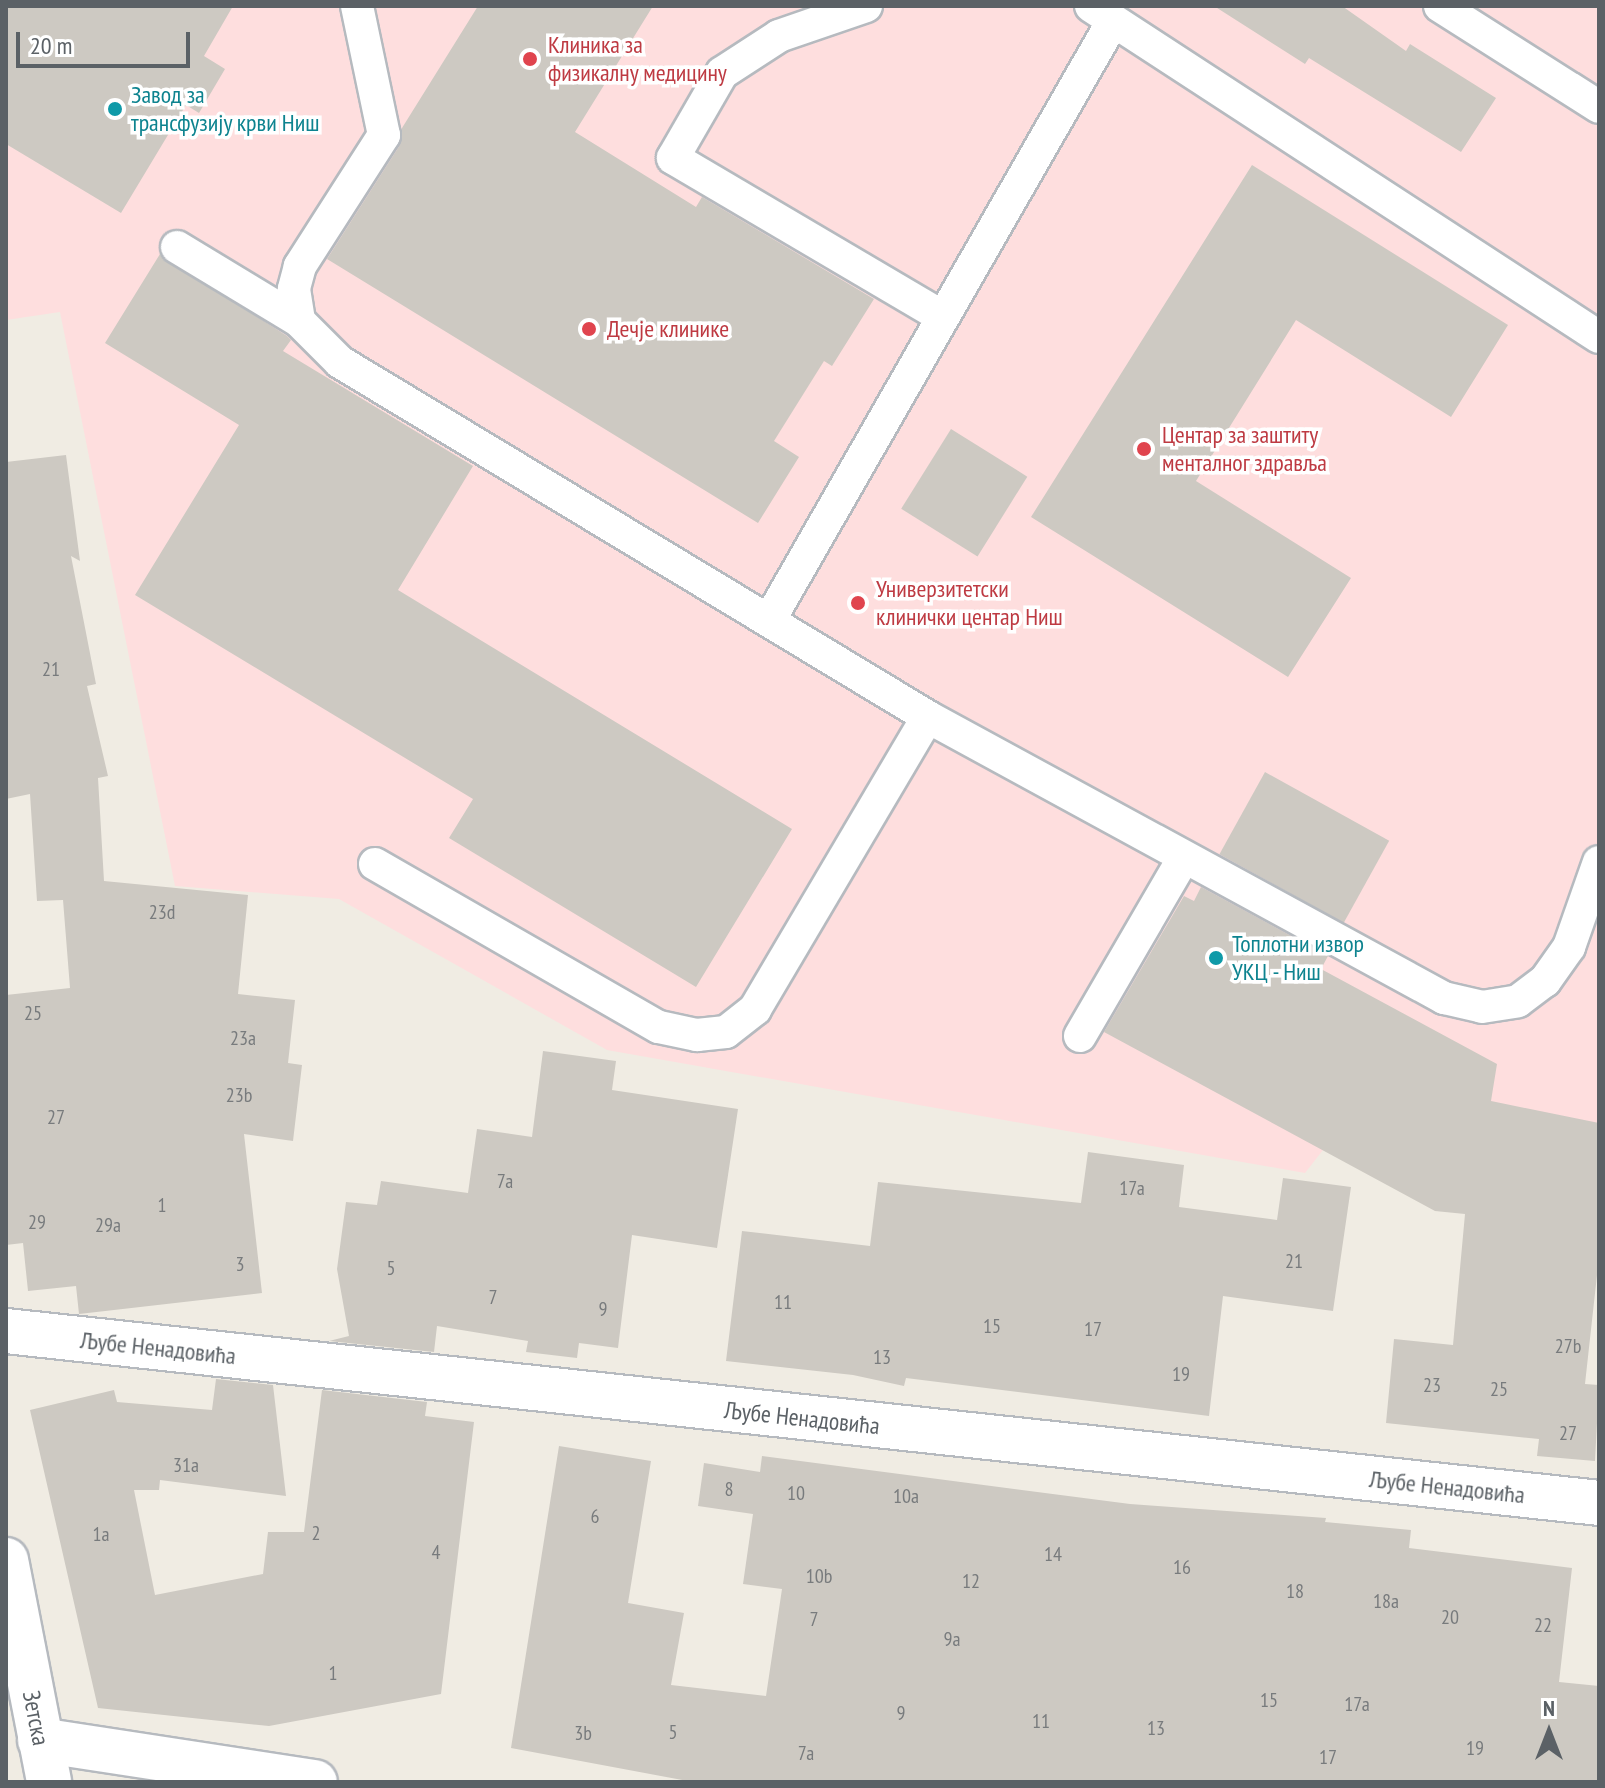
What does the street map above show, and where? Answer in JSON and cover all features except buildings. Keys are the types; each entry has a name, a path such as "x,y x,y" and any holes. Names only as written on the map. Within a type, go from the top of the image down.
{"street":[{"name":"Љубе Ненадовића","path":"6,1331 1599,1503"},
{"name":"Зетска","path":"6,1560 49,1782"},
{"path":"40,1740 315,1782"}],"lane":[{"path":"299,321 294,289 300,266 384,135 357,6"},
{"path":"866,6 779,36 722,73 673,158 943,317"},
{"path":"1440,6 1599,107"},
{"path":"770,619 943,317 1102,14 1599,337"},
{"path":"177,247 299,321 340,362 928,717 1183,859 1444,998 1482,1007 1518,1001 1545,981 1569,947 1599,862"},
{"path":"375,864 659,1027 697,1035 726,1032 755,1009 928,717"},
{"path":"1080,1036 1183,859"}],"shaded area":[{"name":"Универзитетски клинички центар Ниш","path":"6,6 1599,6 1599,1183 1330,1141 1305,1173 607,1050 339,899 175,886 60,312 6,320"}],"place":[{"name":"Клиника за физикалну медицину","path":"530,59"},
{"name":"Завод за трансфузију крви Ниш","path":"115,109"},
{"name":"Дечје клинике","path":"589,329"},
{"name":"Центар за заштиту менталног здравља","path":"1144,449"},
{"name":"Универзитетски клинички центар Ниш","path":"858,603"},
{"name":"Топлотни извор УКЦ - Ниш","path":"1216,958"}]}
